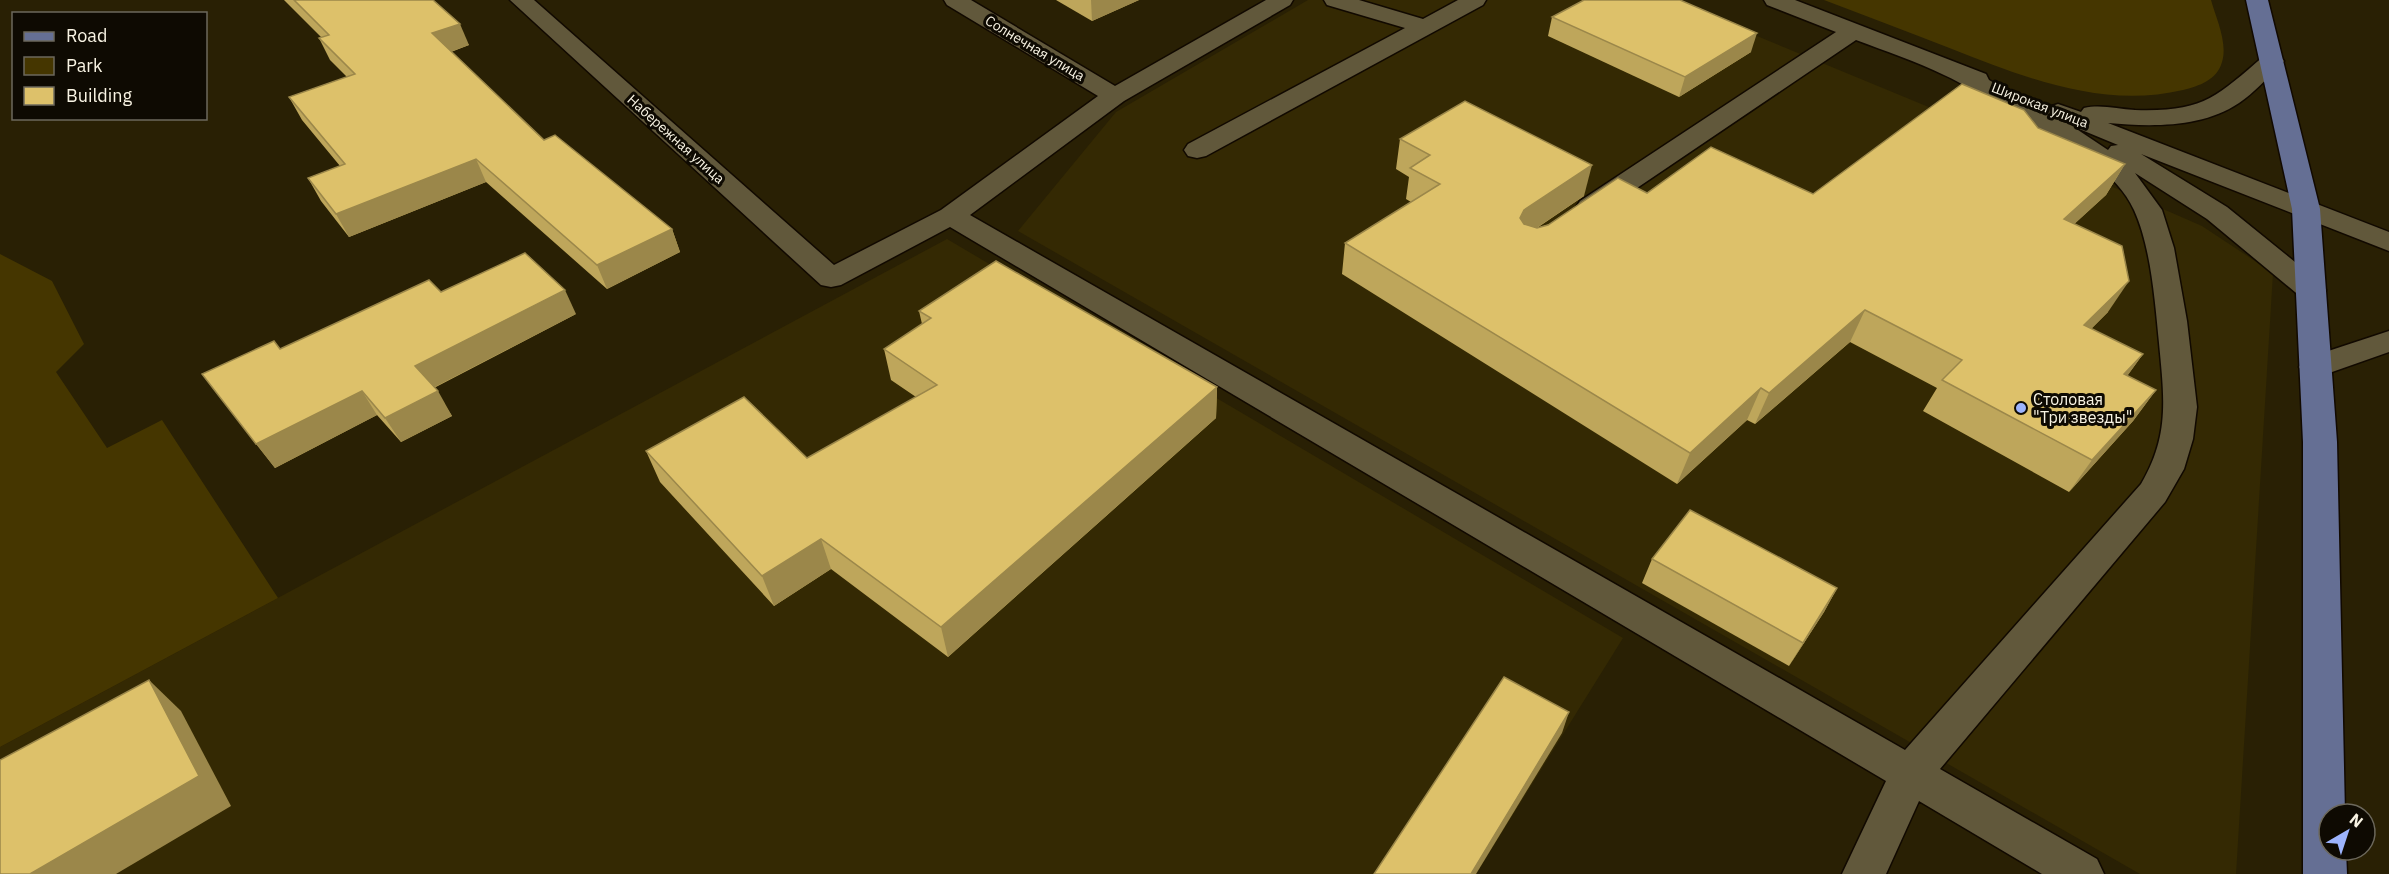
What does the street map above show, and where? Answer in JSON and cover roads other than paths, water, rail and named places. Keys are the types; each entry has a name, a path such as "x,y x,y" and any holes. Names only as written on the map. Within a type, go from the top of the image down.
{"main road":[{"path":"2257,0 2306,209 2320,442 2325,874"}],"street":[{"name":"Набережная улица","path":"521,0 831,278 951,216"},
{"name":"Солнечная улица","path":"955,0 1115,96"},
{"path":"1282,0 1115,96 951,216 2082,874"},
{"path":"1335,0 1425,27"},
{"path":"1197,150 1475,0"},
{"name":"Широкая улица","path":"1774,0 2389,242"},
{"path":"1568,222 1853,31"},
{"path":"2036,103 2134,118 2171,117 2201,110 2228,99 2272,60"},
{"path":"1864,874 1910,774 2153,493 2167,469 2176,439 2181,408 2173,331 2160,248 2148,210 2135,189 2115,167 2074,138 1957,72"},
{"path":"2036,103 2130,157 2217,213 2311,290"},
{"path":"2315,367 2389,341"}],"place":[{"name":"Столовая \"Три звезды\"","path":"2021,408"}]}
